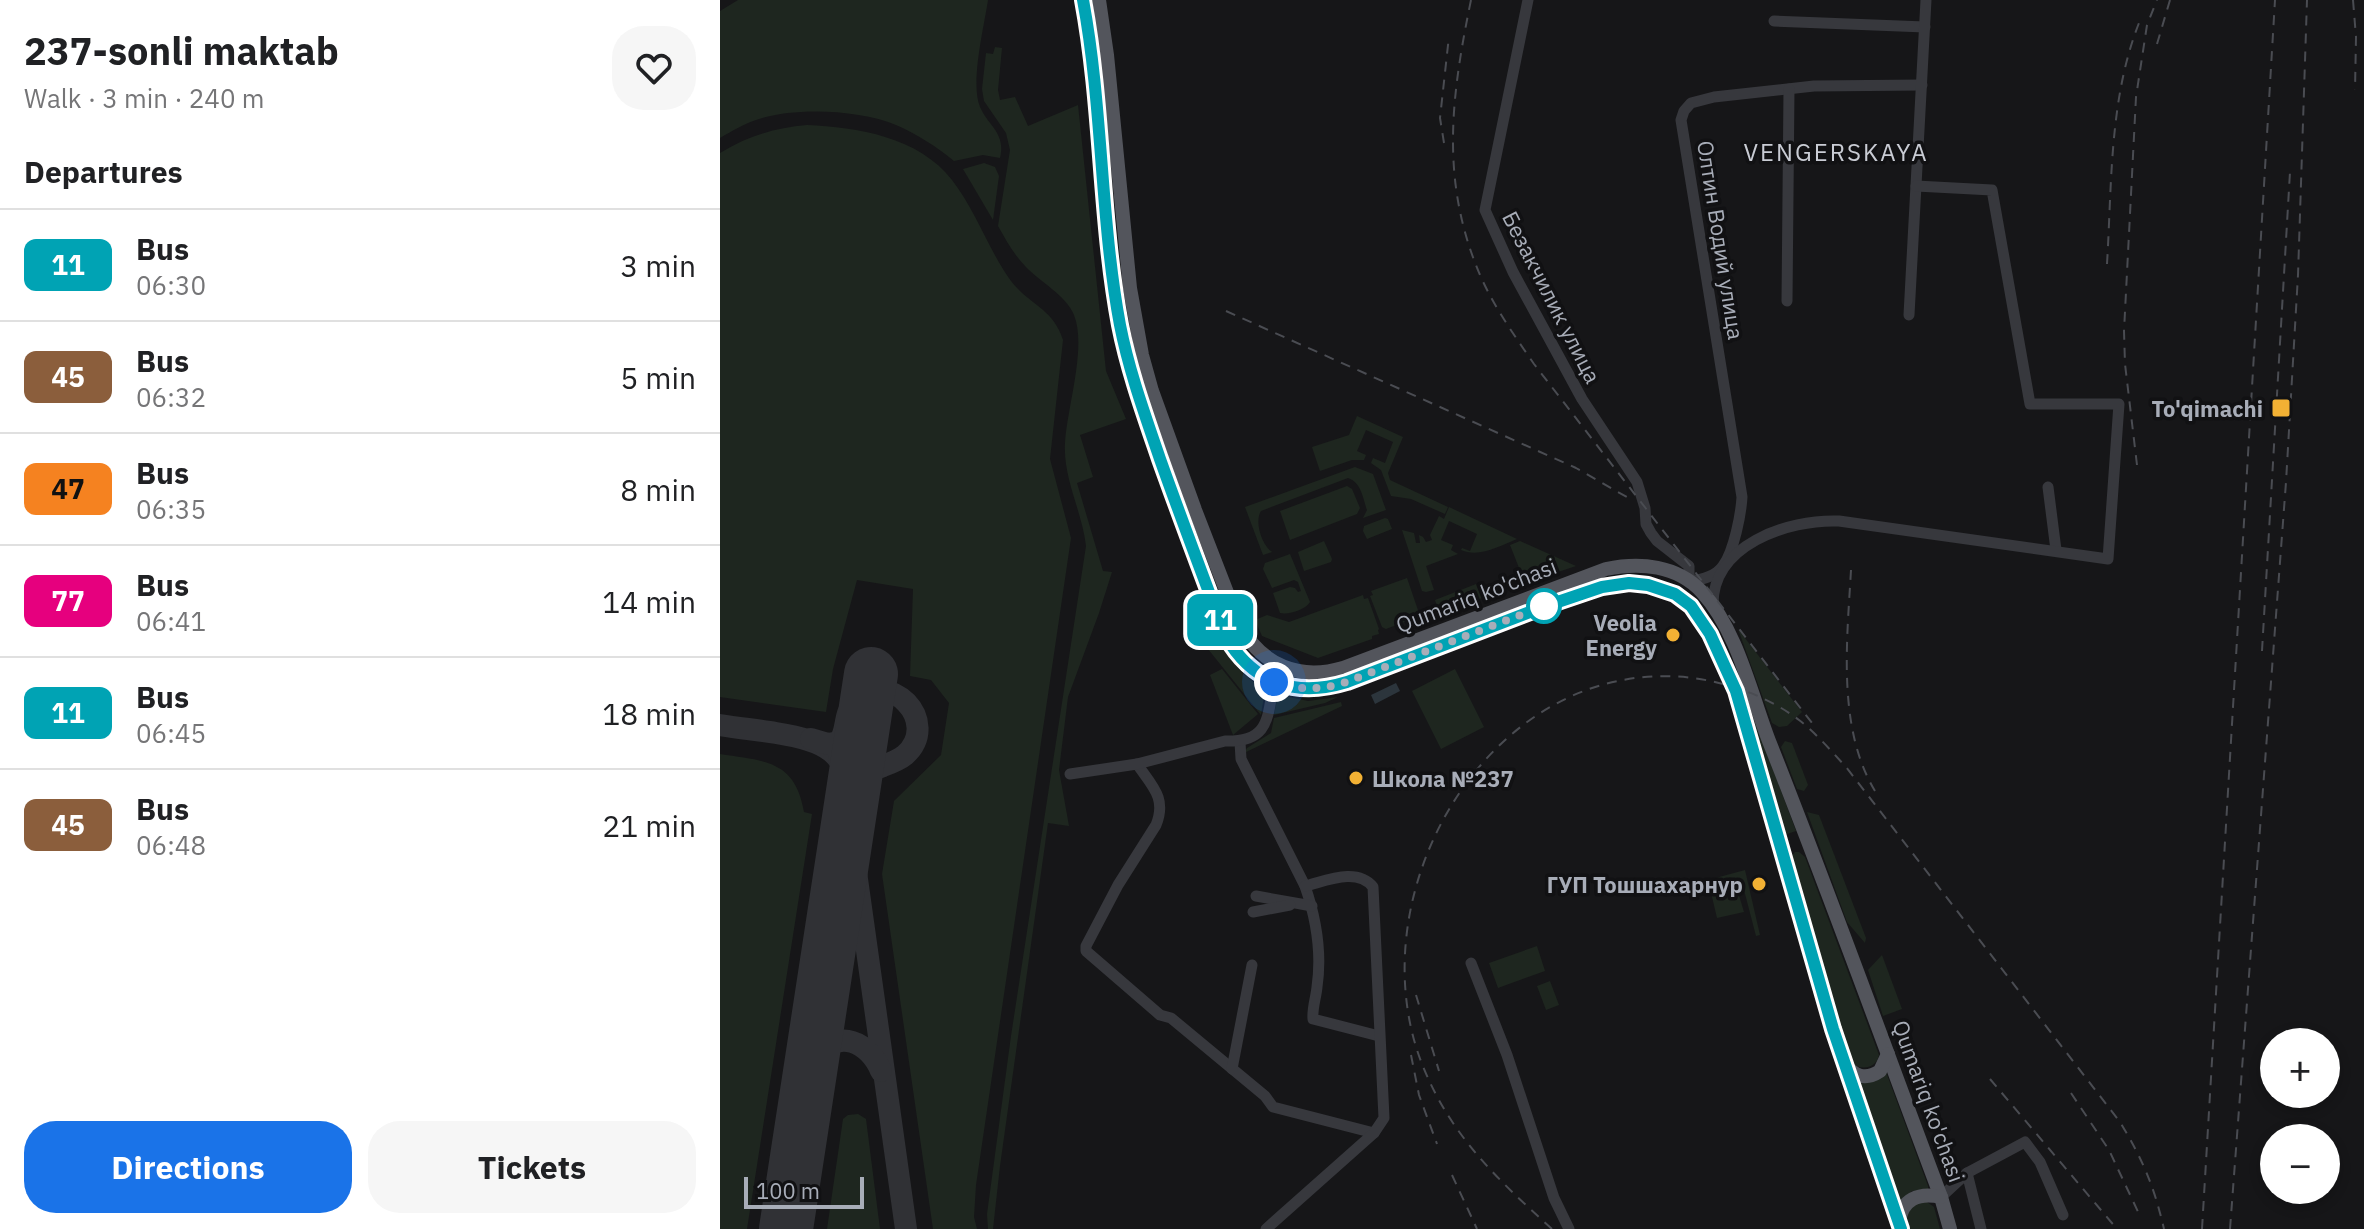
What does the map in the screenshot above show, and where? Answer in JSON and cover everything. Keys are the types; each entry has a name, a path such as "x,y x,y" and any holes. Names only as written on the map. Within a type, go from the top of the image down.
{"main road":[{"name":"Qumariq ko'chasi","path":"1083,0 1103,94"},
{"name":"Qumariq ko'chasi","path":"1099,0 1103,94 1135,322 1188,513 1225,635 1234,650 1246,663 1274,682 1303,688 1335,686 1434,641 1616,567 1655,567 1689,581 1713,607 1732,641 1782,854 1844,1063 1900,1226"},
{"name":"Qumariq ko'chasi","path":"1188,513 1240,626 1252,645 1275,664 1305,673 1343,668 1602,587 1629,583 1648,585 1675,594 1697,612 1736,691 1751,713 1811,848 1941,1197 1950,1229"},
{"path":"1782,854 1798,844 1811,848"},
{"path":"1844,1063 1856,1075 1868,1077 1880,1071 1888,1054"},
{"path":"1900,1226 1901,1211 1908,1200 1927,1195 1941,1197"}],"street":[{"name":"Безакчилик улица","path":"1528,0 1485,210 1513,272 1575,387 1637,482 1646,524 1657,541 1689,566 1689,581"},
{"path":"1909,315 1926,0"},
{"path":"1774,21 1925,27"},
{"name":"Олтин Водий улица","path":"1713,607 1714,587 1733,544 1742,503 1681,120 1687,106 1697,101 1814,86 1922,85"},
{"path":"1787,301 1789,89"},
{"path":"1689,581 1708,577 1753,542 1777,529 1822,520 2108,559 2119,404 2030,404 1992,190 1916,186"},
{"path":"2048,487 2056,550"},
{"path":"1737,527 1742,538 1753,542"},
{"path":"1070,774 1137,764 1225,741 1240,742 1254,737 1267,719 1274,682"},
{"path":"1240,742 1241,759 1312,906 1318,966 1313,1019 1379,1036"},
{"path":"1137,764 1160,798 1160,815 1101,915 1086,951 1160,1015 1171,1018 1276,1108 1374,1133"},
{"path":"1266,1229 1374,1133 1384,1118 1373,887 1356,876 1305,886"},
{"path":"1256,896 1312,906"},
{"path":"1253,912 1294,903"},
{"path":"1471,963 1507,1055 1554,1198 1569,1229"},
{"path":"1232,1069 1252,965"},
{"path":"1941,1197 1963,1177 2025,1142 2040,1162 2063,1215"},
{"path":"1963,1177 1971,1190 1981,1229"}],"shaded area":[{"path":"738,0 988,0 976,84 980,107 1001,142 1000,158 983,155 954,161 912,132 881,120 846,113 774,115 749,123 720,138 720,11"},
{"path":"995,47 1002,48 1000,100 1015,97 1028,126 1078,105 1106,371 1126,419 1080,435 1093,477 1077,483 1103,571 1112,572 1068,697 1059,770 1069,826 1048,823 993,1229 988,1229 987,1214 1011,1036 1086,546 1065,456 1077,360 1077,328 1074,315 1065,301 1022,262 998,226 1010,150 1006,133 984,101 982,89 986,53 993,54"},
{"path":"807,125 846,128 886,137 905,144 938,165 960,192 1011,281 1047,314 1063,340 1050,459 1071,538 976,1185 974,1217 977,1229 933,1229 882,874 894,801 941,755 949,703 931,680 910,676 913,589 857,580 833,669 826,712 720,697 720,153 762,134"},
{"path":"984,163 995,167 999,176 993,220 963,169"},
{"path":"1357,416 1403,437 1388,473 1390,480 1448,507 1445,514 1411,499 1391,496 1381,470 1371,463 1373,458 1385,463 1393,442 1366,430 1357,451 1366,455 1364,460 1352,460 1320,471 1312,447 1349,435"},
{"path":"1355,467 1373,474 1386,510 1363,518 1367,510 1363,496 1356,483 1348,478 1261,511 1258,521 1260,533 1272,552 1263,555 1245,507"},
{"path":"1347,486 1352,489 1360,508 1357,514 1290,540 1280,511"},
{"path":"1449,507 1517,539 1489,550 1468,552 1461,550 1470,551 1477,534 1449,521 1441,540 1453,545 1451,550 1458,554 1426,566 1434,590 1422,591 1402,530 1414,533 1416,543 1420,543 1419,535 1426,542 1432,540 1430,535 1439,516 1444,519"},
{"path":"1385,518 1392,529 1367,539 1364,526"},
{"path":"1324,541 1331,562 1304,571 1298,552"},
{"path":"1520,541 1576,566 1525,583 1510,545"},
{"path":"1290,554 1310,602 1296,611 1280,613 1273,593 1290,587 1301,591 1298,582 1294,580 1272,588 1263,569 1265,563"},
{"path":"1407,578 1420,616 1386,629 1382,627 1370,596 1373,595 1371,591"},
{"path":"1476,584 1482,598 1442,614 1439,612 1435,600"},
{"path":"1363,595 1364,599 1368,598 1379,634 1318,658 1262,636 1255,620 1267,615 1289,622"},
{"path":"1209,617 1230,659 1254,683 1265,689 1261,715 1208,649 1200,648 1190,623"},
{"path":"1738,629 1802,712 1787,726 1779,727 1772,723"},
{"path":"1222,669 1258,714 1233,735 1210,675"},
{"path":"1455,669 1484,727 1441,749 1412,691"},
{"path":"1396,683 1400,691 1375,704 1371,695"},
{"path":"1280,695 1308,701 1338,697 1274,715"},
{"path":"1341,702 1342,706 1244,753 1271,733 1274,718"},
{"path":"1754,724 1796,831 1784,835"},
{"path":"1785,741 1792,743 1808,785 1804,791 1797,789 1781,747"},
{"path":"720,754 776,766 793,782 804,812 812,814 747,1229 720,1229"},
{"path":"1807,812 1819,815 1866,938 1865,943 1847,922"},
{"path":"1795,852 1805,857 1879,1055 1875,1063 1868,1067 1851,1064 1790,862"},
{"path":"1745,870 1760,935 1756,936 1744,890 1738,892 1744,912 1717,918 1708,880"},
{"path":"1537,946 1545,971 1498,988 1489,963"},
{"path":"1882,955 1902,1009 1883,1016 1868,970"},
{"path":"1550,981 1559,1005 1546,1010 1537,986"},
{"path":"1886,1072 1928,1186 1928,1190 1912,1191 1899,1202 1857,1082"},
{"path":"858,1114 866,1119 880,1229 827,1229 843,1119"},
{"path":"1914,1202 1927,1202 1934,1207 1940,1229 1909,1229 1905,1219"}],"taxiway":[{"path":"811,739 828,744 839,742 851,708 868,693 882,691 895,694 914,714 918,728 915,742 898,760 865,771 850,767 839,759"},
{"path":"720,725 793,736 831,751 846,772 851,805"},
{"path":"849,822 906,1229"},
{"path":"809,1083 817,1058 825,1048 843,1041 861,1046 881,1071"}],"runway":[{"path":"786,1229 871,674"}],"railway":[{"path":"1471,0 1458,71 1454,172 1467,240 1480,275 1505,321 1534,364 1812,723"},
{"path":"2137,465 2124,331 2136,97 2147,25 2157,0"},
{"path":"2157,44 2170,0"},
{"path":"2202,1229 2275,0"},
{"path":"2230,1229 2286,482 2298,275 2307,0"},
{"path":"2353,0 2355,90"},
{"path":"2107,264 2117,108 2141,18"},
{"path":"1444,143 1440,118 1449,36"},
{"path":"2262,651 2290,172"},
{"path":"1226,311 1576,468 1632,500"},
{"path":"1851,570 1847,655 1850,712 1863,766 1875,791"},
{"path":"1552,1229 1494,1174 1461,1134 1446,1113 1422,1064 1406,996 1408,926 1425,858 1457,796 1502,743 1557,703 1621,680 1693,678 1735,687 1775,704 1805,725 1846,767 2120,1122 2147,1174 2164,1229"},
{"path":"1416,995 1439,1071"},
{"path":"1411,1055 1419,1095 1437,1144"},
{"path":"1990,1079 2117,1229"},
{"path":"2071,1093 2109,1150 2140,1216"},
{"path":"1452,1175 1477,1229"}],"bus line":[{"name":"11","path":"1083,0 1091,44 1115,295 1125,345 1139,398 1180,515 1225,635 1234,650 1253,669 1274,682 1291,687 1316,688 1347,682 1602,587 1639,583 1667,590 1691,606 1710,634 1736,691 1833,1029 1901,1229"}],"place":[{"name":"To'qimachi","path":"2281,408"},
{"name":"Veolia Energy","path":"1673,635"},
{"name":"Школа №237","path":"1356,778"},
{"name":"ГУП Тошшахарнур","path":"1759,884"}],"district":[{"name":"VENGERSKAYA","path":"1836,152"}],"route":[{"path":"1274,682 1309,689 1341,684 1544,606"}]}
